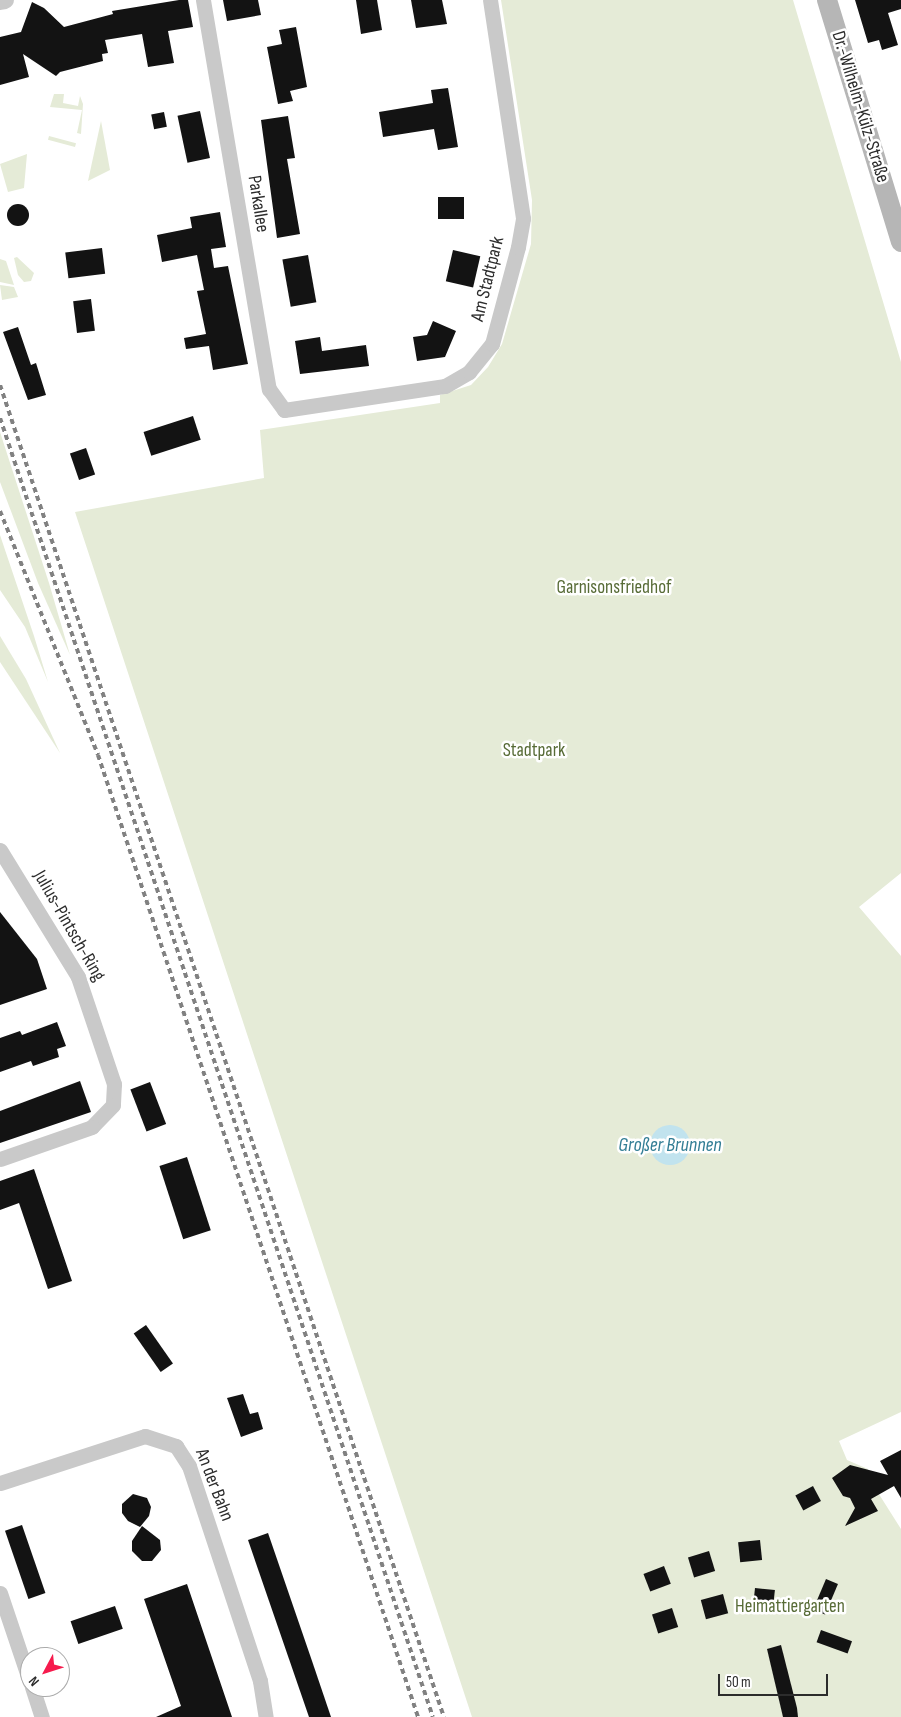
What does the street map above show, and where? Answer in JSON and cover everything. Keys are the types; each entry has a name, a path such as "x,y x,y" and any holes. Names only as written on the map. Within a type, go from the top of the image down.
{"main road":[{"name":"Dr.-Wilhelm-Külz-Straße","path":"827,0 901,242"}],"street":[{"path":"0,1 5,0"},
{"name":"Parkallee","path":"203,0 269,389 284,410"},
{"name":"Am Stadtpark","path":"284,410 445,386 470,372 492,344 518,247 522,218 490,0"},
{"name":"Julius-Pintsch-Ring","path":"0,850 78,977 114,1084 112,1105 92,1127 0,1159"},
{"name":"An der Bahn","path":"0,1483 144,1436 176,1446 189,1466 260,1681 266,1717"},
{"path":"0,1594 20,1653"},
{"path":"35,1697 42,1717"}],"green space":[{"name":"Stadtpark","path":"501,0 793,0 901,362 901,873 859,907 901,956 901,1412 839,1441 847,1460 868,1469 870,1480 901,1529 901,1717 472,1717 75,512 264,478 260,430 440,403 440,395 471,385 488,367 502,344 531,244 532,200"},
{"path":"54,94 64,94 63,103 78,106 80,96 83,104 81,134 77,133 82,110 50,107"},
{"path":"101,121 110,170 88,181"},
{"path":"49,136 76,143 75,147 48,140"},
{"path":"27,154 24,188 8,192 0,164"},
{"path":"17,257 34,273 31,281 24,282 18,275 14,258"},
{"path":"0,259 6,261 14,285 0,282"},
{"path":"0,285 14,287 18,297 2,300"},
{"path":"0,432 49,583 70,655 38,583 0,482"},
{"path":"0,535 48,682 25,627 0,590"},
{"path":"0,636 26,679 60,753 0,662"}],"water":[{"name":"Großer Brunnen","path":"674,1125 681,1128 687,1134 690,1145 689,1153 681,1162 674,1165 666,1165 659,1162 651,1153 650,1141 653,1134 662,1126"}],"building":[{"path":"188,0 193,27 168,31 174,63 148,67 142,34 105,40 108,53 102,54 103,61 60,72 56,76 23,54 29,77 0,85 0,37 21,32 32,2 44,8 64,27 113,14 112,11"},
{"path":"223,0 258,0 261,15 227,21"},
{"path":"356,0 377,0 382,30 361,34"},
{"path":"411,0 442,0 447,24 416,28"},
{"path":"855,0 901,0 901,9 888,13 898,45 882,50 879,40 868,43"},
{"path":"296,27 307,87 290,91 293,101 278,104 267,47 282,44 279,30"},
{"path":"448,88 458,147 438,150 434,129 383,137 379,112 433,103 431,90"},
{"path":"200,111 210,158 187,163 178,116"},
{"path":"164,112 167,127 154,129 151,114"},
{"path":"288,116 295,158 287,159 300,234 277,238 261,120"},
{"path":"438,197 464,197 464,219 438,219"},
{"path":"18,204 26,207 29,215 26,223 18,226 10,223 7,215 10,207"},
{"path":"220,212 226,247 211,249 214,268 228,266 248,364 213,370 209,346 186,349 184,338 206,334 197,291 204,290 197,255 162,262 157,235 192,228 190,217"},
{"path":"102,248 105,274 68,278 65,253"},
{"path":"453,250 480,256 473,287 446,281"},
{"path":"308,255 316,302 291,307 282,260"},
{"path":"91,299 95,331 77,333 73,301"},
{"path":"433,321 456,331 445,357 417,361 413,337 427,335"},
{"path":"18,327 31,365 36,363 46,395 28,400 3,332"},
{"path":"320,337 322,351 366,345 369,366 300,374 295,341"},
{"path":"193,416 201,440 151,456 144,432"},
{"path":"86,448 95,474 79,480 70,454"},
{"path":"0,912 37,959 47,989 0,1005"},
{"path":"57,1022 66,1046 57,1049 59,1057 33,1066 31,1061 0,1072 0,1038 20,1031 22,1035"},
{"path":"80,1081 91,1112 0,1143 0,1111"},
{"path":"150,1082 166,1124 147,1132 130,1090"},
{"path":"187,1157 211,1230 183,1239 159,1166"},
{"path":"34,1169 72,1281 48,1289 19,1203 0,1210 0,1181"},
{"path":"146,1325 173,1364 161,1372 134,1334"},
{"path":"243,1394 250,1414 258,1412 263,1429 241,1437 227,1398"},
{"path":"901,1450 901,1498 894,1486 871,1499 878,1511 845,1526 855,1508 850,1498 843,1496 832,1478 850,1465 888,1475 880,1461"},
{"path":"813,1486 821,1501 803,1510 795,1495"},
{"path":"133,1494 147,1498 151,1507 149,1516 140,1527 128,1521 122,1513 122,1504"},
{"path":"22,1525 45,1593 28,1599 5,1531"},
{"path":"142,1526 160,1540 161,1550 152,1561 142,1561 132,1551 132,1541"},
{"path":"268,1533 331,1717 309,1717 248,1540"},
{"path":"760,1540 762,1560 740,1562 738,1542"},
{"path":"709,1551 715,1571 694,1578 688,1557"},
{"path":"664,1566 671,1584 650,1592 643,1574"},
{"path":"826,1579 838,1584 825,1614 813,1609"},
{"path":"187,1584 232,1717 156,1717 181,1706 144,1599"},
{"path":"755,1588 775,1590 772,1613 753,1611"},
{"path":"723,1594 728,1613 706,1619 701,1600"},
{"path":"115,1606 123,1629 78,1644 71,1621"},
{"path":"672,1608 678,1627 658,1634 652,1614"},
{"path":"821,1630 852,1641 848,1654 817,1642"},
{"path":"781,1645 798,1717 783,1717 767,1649"}],"railway":[{"path":"0,385 444,1717"},
{"path":"0,418 433,1717"},
{"path":"0,511 98,755 418,1717"}],"park label":[{"name":"Garnisonsfriedhof","path":"614,588"},
{"name":"Heimattiergarten","path":"790,1607"}]}
